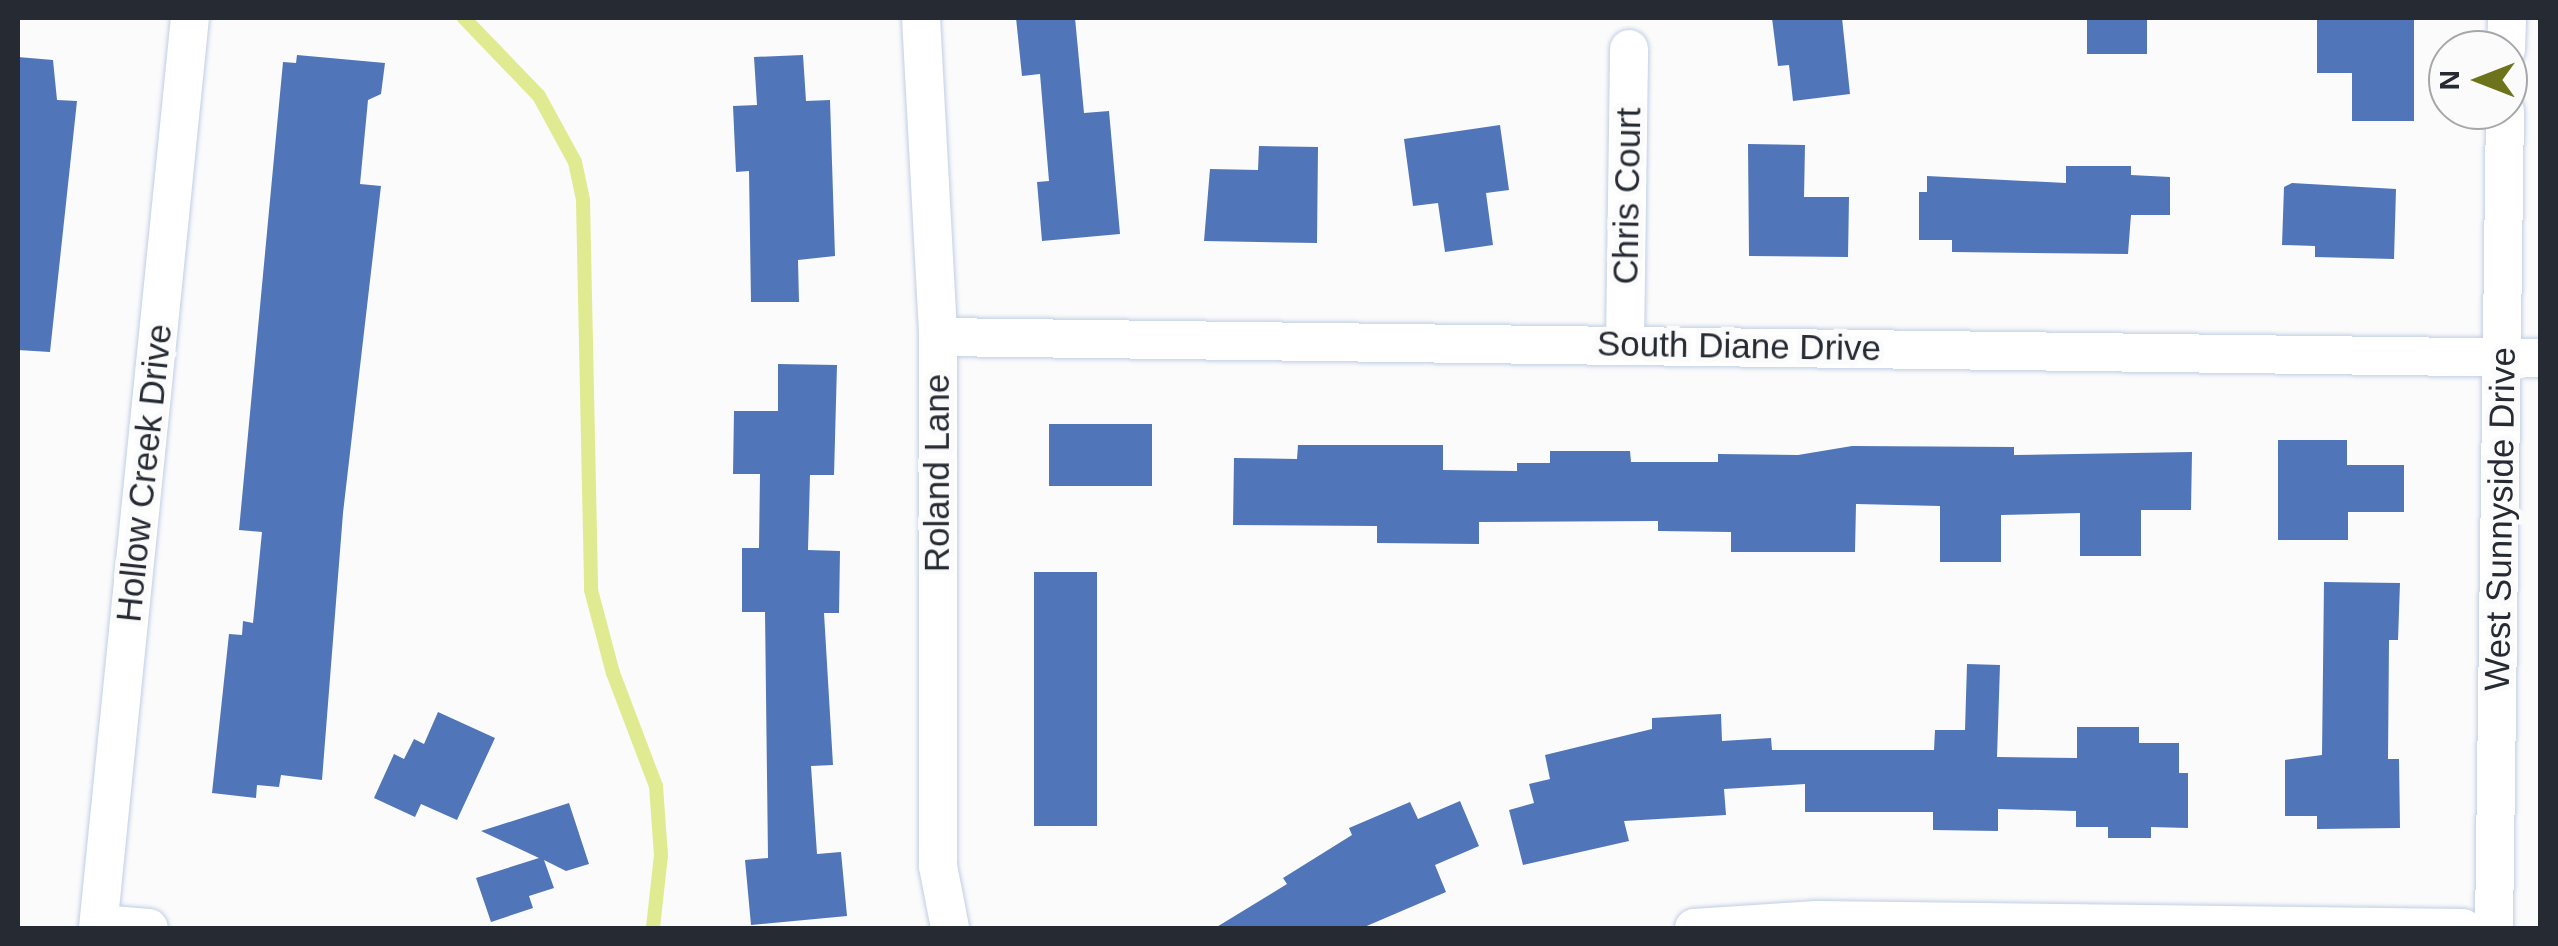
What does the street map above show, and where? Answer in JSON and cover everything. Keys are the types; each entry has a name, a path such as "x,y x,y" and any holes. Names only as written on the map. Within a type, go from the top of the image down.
{"street":[{"name":"Hollow Creek Drive","path":"98,926 190,18"},
{"name":"Roland Lane","path":"922,18 938,337 935,781 938,866 950,928"},
{"name":"Chris Court","path":"1625,344 1629,48"},
{"name":"West Sunnyside Drive","path":"2494,928 2505,130"},
{"name":"South Diane Drive","path":"938,337 2540,358"},
{"path":"1694,928 1817,920 2462,928"},
{"path":"98,926 149,928"}],"building":[{"path":"1016,18 1075,18 1084,113 1109,111 1120,234 1042,241 1037,182 1049,181 1040,74 1022,76"},
{"path":"1772,18 1842,18 1850,94 1793,101 1789,65 1778,66"},
{"path":"2317,18 2414,18 2414,121 2352,121 2352,73 2317,73"},
{"path":"2087,20 2147,20 2147,54 2087,54"},
{"path":"297,55 385,63 381,94 368,100 360,184 381,186 343,513 322,780 281,775 279,787 257,785 256,798 212,793 229,634 242,635 243,621 253,623 262,532 239,530 283,62 296,63"},
{"path":"803,55 806,101 830,100 835,256 798,260 799,302 751,302 749,171 736,172 733,106 757,105 754,57"},
{"path":"18,57 53,60 57,100 77,101 50,352 18,350"},
{"path":"1500,125 1509,190 1486,193 1493,245 1445,252 1438,203 1413,206 1404,139"},
{"path":"1748,144 1805,145 1804,197 1849,197 1848,257 1749,256"},
{"path":"1259,146 1318,147 1317,243 1204,241 1210,169 1258,170"},
{"path":"2066,166 2131,166 2131,175 2170,177 2170,215 2131,215 2128,254 1952,252 1952,240 1919,240 1919,192 1927,192 1927,176 2066,183"},
{"path":"2292,183 2396,189 2394,259 2315,257 2315,246 2282,245 2284,187"},
{"path":"778,364 837,365 834,475 810,475 808,550 840,551 839,613 824,613 833,765 811,766 817,854 841,852 847,916 751,925 745,860 768,858 765,612 742,612 742,548 759,548 760,474 733,474 734,411 778,411"},
{"path":"1049,424 1152,424 1152,486 1049,486"},
{"path":"2278,440 2347,440 2347,465 2404,465 2404,512 2348,512 2348,540 2278,540"},
{"path":"1298,445 1443,445 1443,470 1517,471 1517,463 1550,463 1550,451 1630,451 1631,462 1718,462 1718,454 1798,455 1852,446 2014,447 2014,455 2192,452 2191,510 2141,510 2141,556 2080,556 2080,513 2001,515 2001,562 1940,562 1940,506 1856,504 1855,552 1731,552 1731,532 1658,531 1658,521 1479,522 1479,544 1377,543 1377,526 1233,525 1234,458 1297,459"},
{"path":"1034,572 1097,572 1097,826 1034,826"},
{"path":"2324,582 2400,583 2398,640 2389,640 2388,759 2399,759 2400,828 2317,829 2317,816 2285,816 2285,760 2322,755"},
{"path":"1967,664 2000,665 1997,757 2077,758 2077,727 2139,727 2139,743 2179,743 2179,773 2188,773 2188,828 2151,827 2151,838 2108,838 2108,827 2076,827 2076,811 1998,809 1998,831 1933,830 1933,812 1805,812 1805,784 1724,789 1726,815 1624,821 1629,841 1523,865 1509,810 1534,803 1529,784 1550,779 1545,755 1652,729 1652,718 1721,714 1722,741 1771,738 1772,750 1934,750 1935,730 1965,730"},
{"path":"438,712 495,738 457,820 421,804 415,817 374,798 394,754 404,759 414,739 424,744"},
{"path":"1460,801 1479,846 1435,865 1446,892 1362,928 1215,928 1287,884 1283,878 1352,835 1349,828 1410,802 1418,819"},
{"path":"569,803 589,864 566,871 544,860 554,888 529,896 533,908 491,922 476,878 539,858 481,831"}],"waterway":[{"path":"464,18 539,96 575,162 583,201 591,590 613,673 656,786 661,855 653,928"}]}
